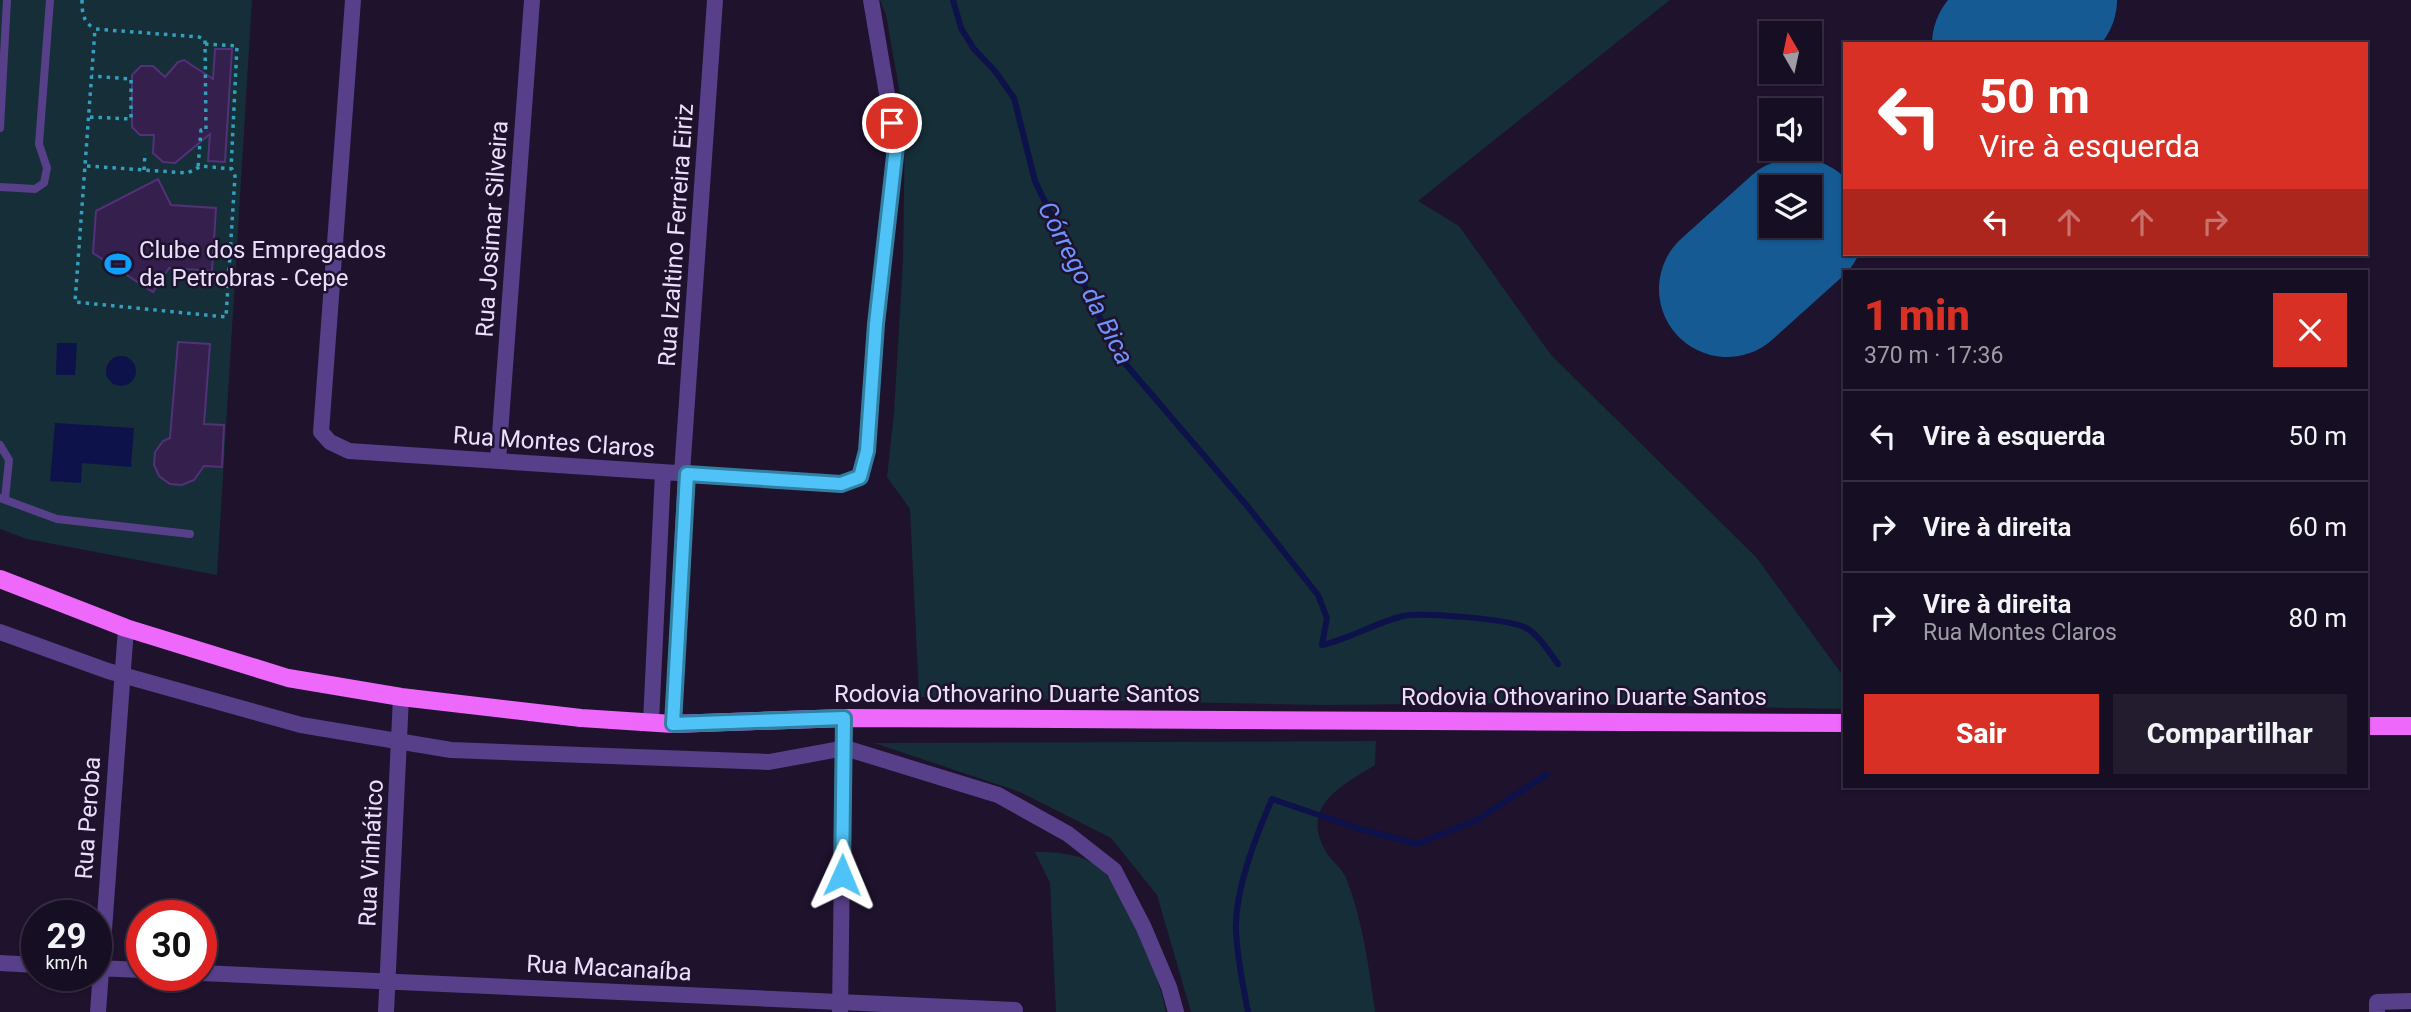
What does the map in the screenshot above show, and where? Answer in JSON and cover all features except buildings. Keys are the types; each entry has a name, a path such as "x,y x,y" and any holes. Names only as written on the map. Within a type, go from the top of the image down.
{"main road":[{"name":"Rodovia Othovarino Duarte Santos","path":"0,579 126,628 288,678 401,697 581,718 673,724 844,718 1843,723"},
{"path":"2368,726 2411,726"}],"street":[{"name":"Rua Montes Claros","path":"354,0 321,432 330,442 348,451 841,484 860,477 867,451 876,324 896,147 871,0"},
{"name":"Rua Josimar Silveira","path":"498,461 532,0"},
{"name":"Rua Izaltino Ferreira Eiriz","path":"673,724 684,473 715,0"},
{"path":"651,722 663,472"},
{"name":"Rua Peroba","path":"104,900 126,628"},
{"path":"0,632 122,675 301,725 451,750 769,762 845,748 998,795 1068,834 1114,870 1149,940 1169,987 1176,1012"},
{"name":"Rua Vinhático","path":"386,1012 401,697"},
{"path":"840,1007 844,718"},
{"path":"0,963 21,964"},
{"name":"Rua Macanaíba","path":"217,973 840,1007 1015,1010"},
{"name":"Rua Peroba","path":"98,991 98,1012"},
{"path":"2377,1012 2377,1002 2411,1001"}],"lane":[{"path":"0,128 7,0"},
{"path":"0,187 35,189 44,183 47,168 39,144 50,0"},
{"path":"0,445 9,460 2,499 57,519 190,534"}],"path":[{"path":"82,0 87,24 95,29 199,37 205,44 206,130 201,130 198,168"},
{"path":"95,29 75,302 226,317 236,176 231,169 237,46 205,44"},
{"path":"89,117 131,119 131,79 92,76"},
{"path":"144,170 145,153"},
{"path":"87,166 187,173 198,168 231,169"}],"shaded area":[{"name":"Clube dos Empregados da Petrobras - Cepe","path":"0,0 252,0 217,575 27,539 0,529"},
{"path":"880,0 1670,0 1418,201 1459,226 1551,355 1756,557 1843,676 1843,709 1529,703 1319,705 919,697 910,509 887,477 894,413 903,260 905,122 886,15"},
{"path":"57,343 77,343 75,375 56,375"},
{"path":"121,356 132,360 136,371 132,382 121,386 110,382 106,371 110,360"},
{"path":"55,423 134,428 131,467 82,463 81,483 50,481"},
{"path":"1376,741 1375,765 1350,780 1329,798 1321,809 1318,821 1325,850 1345,876 1353,896 1365,945 1375,1012 1191,1012 1157,895 1111,838 1020,792 874,743"},
{"path":"1035,852 1079,857 1093,863 1105,873 1117,889 1139,931 1166,1012 1056,1012 1050,883"}],"waterway":[{"name":"Córrego da Bica","path":"953,0 961,28 974,49 995,71 1014,98 1035,181 1117,354 1248,507 1318,595 1327,618 1322,645 1403,616 1466,617 1526,628 1539,639 1558,664"},
{"path":"1248,1012 1240,971 1237,914 1248,863 1272,799 1357,828 1417,844 1477,820 1547,774"}],"runway":[{"path":"2002,42 2049,0"},
{"path":"1727,289 1784,238"}],"place":[{"name":"Clube dos Empregados da Petrobras - Cepe","path":"118,264"}],"route":[{"path":"842,875 844,718 673,724 687,474 841,484 860,477 867,451 876,324 896,147 892,123"}]}
